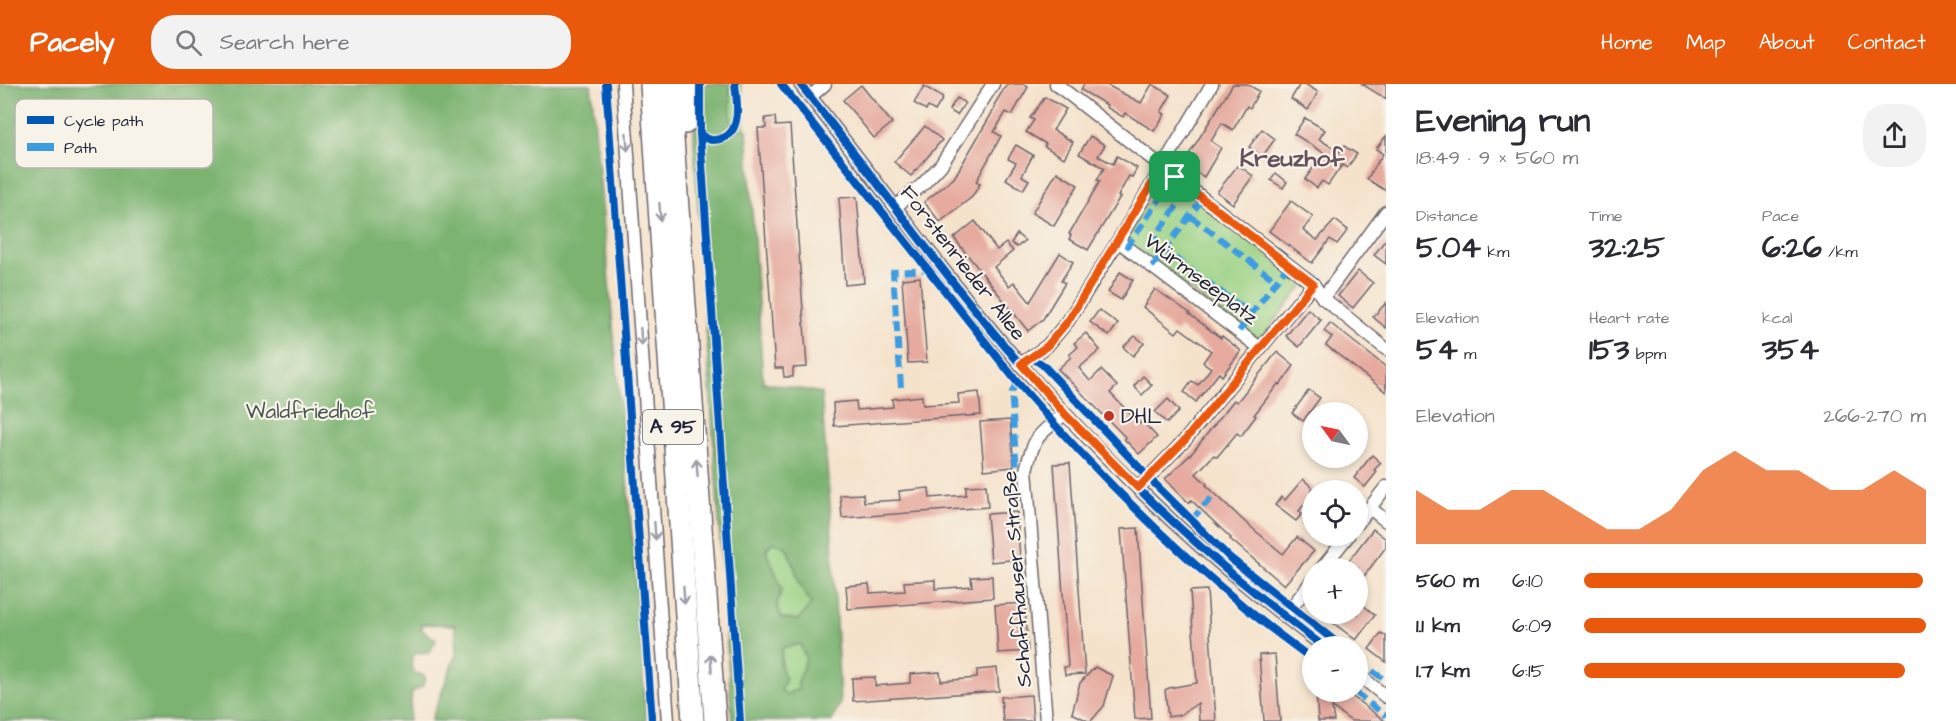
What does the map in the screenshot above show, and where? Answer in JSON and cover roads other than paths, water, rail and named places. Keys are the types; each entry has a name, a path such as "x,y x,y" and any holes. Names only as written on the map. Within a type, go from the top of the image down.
{"highway":[{"name":"A 95","path":"651,84 693,721"},
{"name":"A 95","path":"669,84 715,721"},
{"path":"680,225 686,191 685,84"}],"street":[{"path":"622,84 668,721"},
{"name":"Forstenrieder Allee","path":"800,84 1021,364 1065,414 1138,488 1219,562 1310,636"},
{"path":"810,97 825,84"},
{"path":"895,207 922,185 941,165 993,84"},
{"path":"1056,84 1313,284 1323,298 1386,349"},
{"path":"1021,364 1047,346 1068,321 1212,84"},
{"path":"1323,298 1386,212"},
{"name":"Würmseeplatz","path":"1118,241 1260,348"},
{"path":"1138,488 1185,440 1313,284"},
{"name":"Schaffhauser Straße","path":"1046,721 1026,470 1031,447 1037,437 1065,414"},
{"path":"1368,510 1386,487"},
{"path":"1370,508 1386,521"},
{"path":"1330,558 1340,546"},
{"path":"1285,616 1302,594"},
{"path":"1368,682 1386,697"}],"place":[{"name":"DHL","path":"1109,416"}],"district":[{"name":"Kreuzhof","path":"1292,159"}],"park label":[{"name":"Waldfriedhof","path":"310,411"}]}
